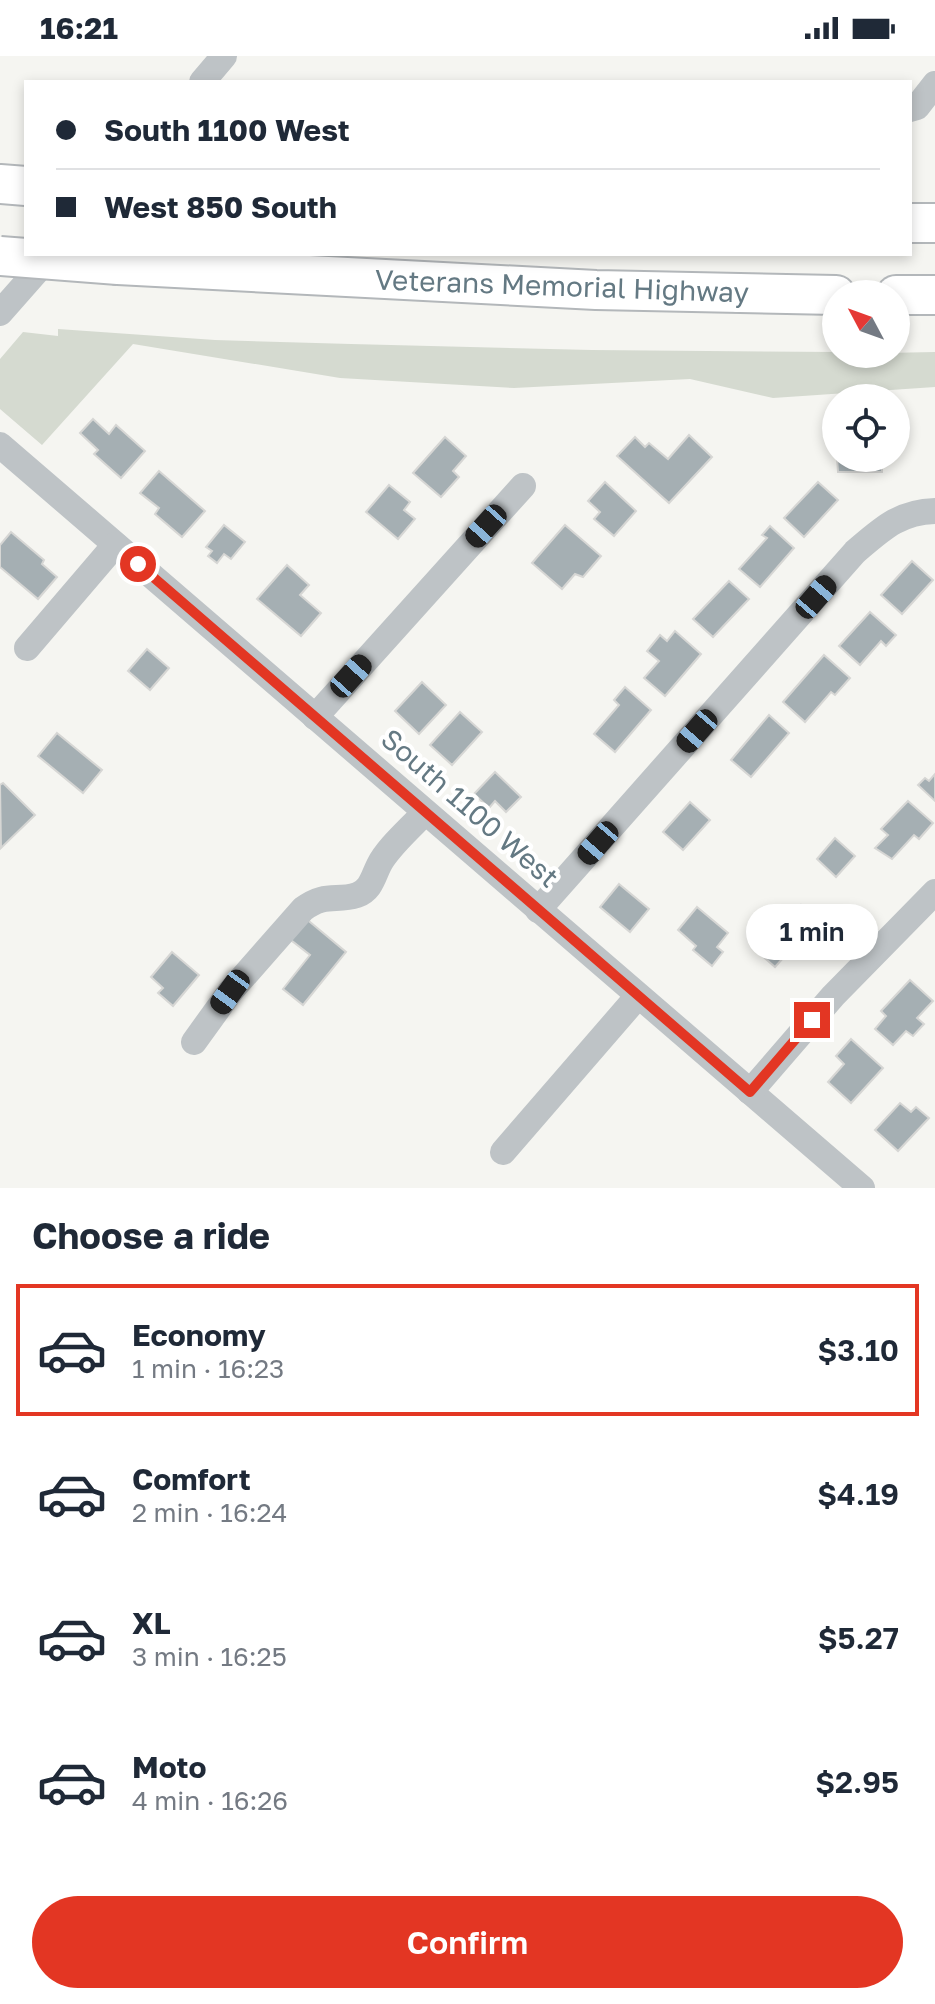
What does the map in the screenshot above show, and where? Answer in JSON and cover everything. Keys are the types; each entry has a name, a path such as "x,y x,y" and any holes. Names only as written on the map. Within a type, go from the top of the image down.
{"highway":[{"path":"0,184 24,186"},
{"path":"912,223 935,223"},
{"name":"Veterans Memorial Highway","path":"0,256 596,290 822,295"},
{"path":"910,295 935,295"}],"street":[{"path":"204,80 224,56"},
{"path":"912,108 917,107 935,84"},
{"path":"0,313 50,256"},
{"name":"South 1100 West","path":"0,445 862,1188"},
{"path":"315,717 523,486"},
{"path":"538,910 855,552 883,528 909,514 935,511"},
{"path":"27,648 115,545"},
{"path":"194,1042 230,992 303,909 314,901 358,895 366,890 374,880 380,863 425,812"},
{"path":"750,1092 833,996 935,892"},
{"path":"503,1152 638,996"}],"shaded area":[{"path":"58,329 215,340 592,350 822,352 822,368 910,368 910,353 935,352 935,387 822,384 822,395 773,398 690,379 514,388 340,378 133,344 42,445 0,409 0,359 23,332 58,336"}],"building":[{"path":"93,419 109,434 116,425 145,451 121,478 94,454 98,450 80,433"},
{"path":"689,435 712,457 669,503 617,456 635,437 645,447 649,443 668,459"},
{"path":"445,437 466,456 453,471 459,477 441,497 413,473"},
{"path":"159,471 205,511 182,537 155,514 159,508 140,493"},
{"path":"605,482 636,511 614,536 594,519 600,512 588,501"},
{"path":"818,482 838,500 804,537 784,518"},
{"path":"389,485 410,502 404,510 415,519 398,539 366,512"},
{"path":"224,525 245,542 231,559 224,554 217,563 208,556 212,551 206,547"},
{"path":"565,525 601,556 583,577 575,574 562,589 532,563"},
{"path":"770,526 794,548 760,587 739,569 767,538 762,535"},
{"path":"11,532 44,560 42,564 57,577 38,599 0,567 0,545"},
{"path":"912,561 933,580 902,614 881,595"},
{"path":"287,565 309,585 300,595 321,613 301,636 257,599"},
{"path":"729,581 749,599 713,637 693,619"},
{"path":"870,612 896,635 886,646 881,641 860,665 839,646"},
{"path":"675,631 701,654 665,696 644,678 659,661 647,651 660,635 667,641"},
{"path":"147,649 169,668 150,690 128,671"},
{"path":"824,655 850,678 835,695 831,692 805,722 783,702"},
{"path":"422,682 446,705 419,734 395,711"},
{"path":"625,687 651,710 615,752 594,734 619,705 614,700"},
{"path":"460,712 482,732 452,765 430,745"},
{"path":"769,715 789,733 751,777 731,760"},
{"path":"57,733 102,770 83,793 38,756"},
{"path":"495,772 521,797 506,812 495,801 489,808 474,794"},
{"path":"935,774 935,801 918,785 925,778 929,781"},
{"path":"3,783 35,815 1,848 0,785"},
{"path":"908,801 933,823 919,839 914,835 892,859 875,848 888,835 881,829"},
{"path":"690,802 710,820 683,850 663,832"},
{"path":"835,838 855,856 836,877 817,859"},
{"path":"619,884 649,909 630,932 600,907"},
{"path":"801,905 822,925 806,942 801,938 775,967 759,953"},
{"path":"697,907 728,933 717,947 723,952 712,966 693,950 696,946 678,930"},
{"path":"304,917 346,952 303,1005 283,989 310,955 287,937"},
{"path":"172,952 199,975 173,1006 158,993 163,988 151,977"},
{"path":"910,980 933,1001 917,1018 924,1024 913,1036 906,1031 893,1045 875,1029 886,1016 881,1011"},
{"path":"851,1039 883,1068 851,1103 828,1082 844,1064 836,1056"},
{"path":"900,1103 911,1112 916,1107 929,1118 898,1151 875,1130"}],"route":[{"path":"138,564 750,1092 812,1020"}]}
